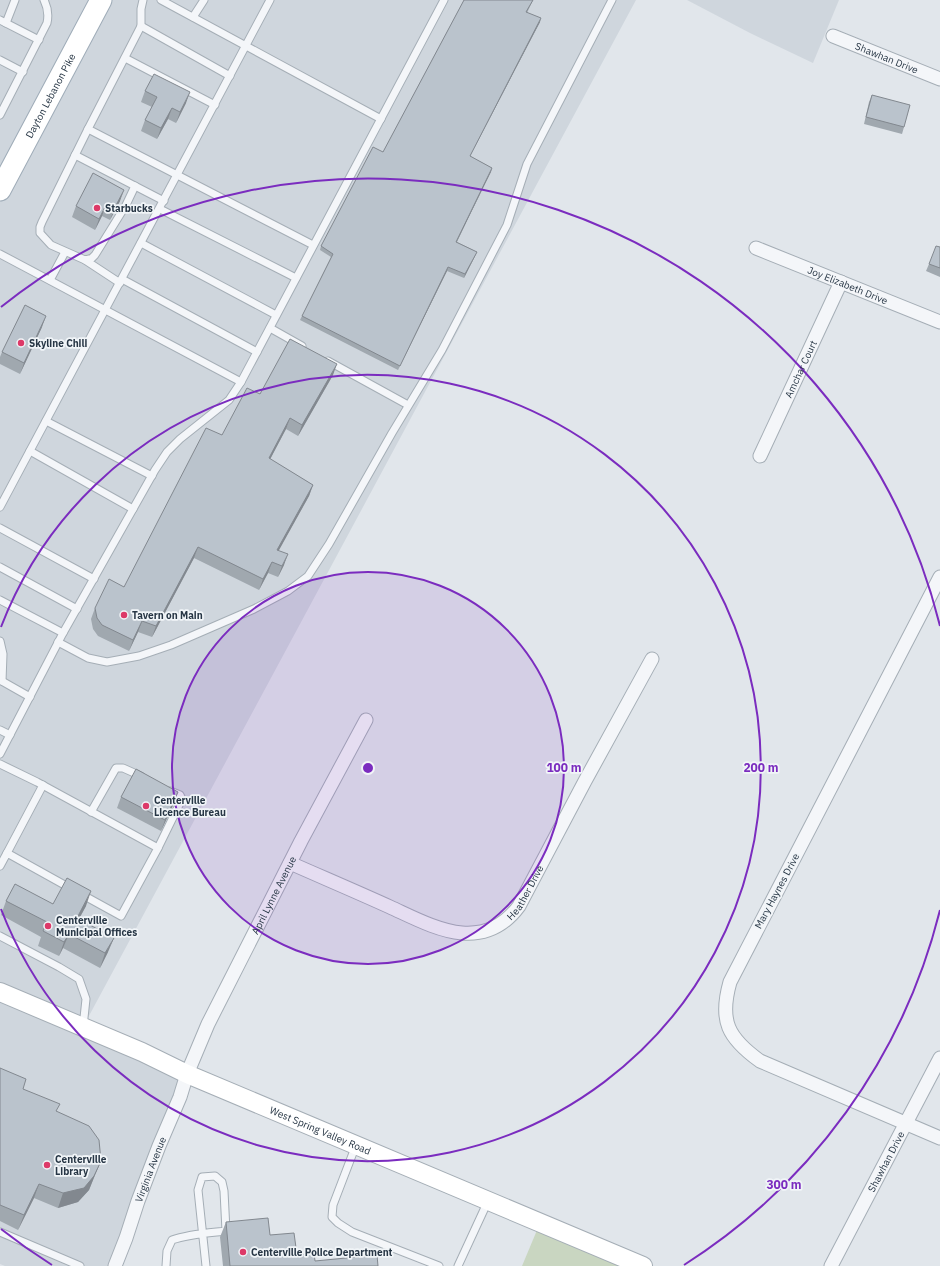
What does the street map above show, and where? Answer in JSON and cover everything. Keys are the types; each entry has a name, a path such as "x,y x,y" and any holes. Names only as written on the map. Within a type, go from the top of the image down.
{"main road":[{"name":"Dayton Lebanon Pike","path":"0,190 101,0"}],"street":[{"name":"Shawhan Drive","path":"833,36 940,79"},
{"name":"Joy Elizabeth Drive","path":"756,248 940,322"},
{"name":"Amchar Court","path":"760,456 841,282"},
{"name":"Mary Haynes Drive","path":"940,577 730,982 726,998 725,1011 729,1028 736,1040 745,1050 760,1061 940,1138"},
{"name":"Heather Drive","path":"290,863 449,931 463,933 481,932 503,923 512,916 519,906 652,659"},
{"name":"April Lynne Avenue","path":"187,1074 208,1024 290,863 366,720"},
{"name":"West Spring Valley Road","path":"0,992 142,1052 187,1074 643,1266"},
{"name":"Shawhan Drive","path":"831,1266 940,1058"},
{"name":"Virginia Avenue","path":"115,1266 138,1201 180,1097 187,1074"}],"lane":[{"path":"16,0 3,21 39,40"},
{"path":"0,115 47,24 49,15 48,7 44,0"},
{"path":"143,0 141,9 142,26 75,155 40,228 40,232 51,245 85,260 121,281 257,352"},
{"path":"161,0 381,119"},
{"path":"192,17 204,0"},
{"path":"0,507 270,0"},
{"path":"0,754 58,642 166,452 229,400 241,382 444,0"},
{"path":"58,642 88,658 107,662 139,656 171,645 254,609 288,591 308,576 329,544 408,405 442,350 507,225 527,164 612,0"},
{"path":"142,26 230,76"},
{"path":"125,58 215,105"},
{"path":"0,60 23,72"},
{"path":"88,129 313,245"},
{"path":"75,155 164,201"},
{"path":"85,260 92,258 95,255 126,205 135,186"},
{"path":"160,208 296,278"},
{"path":"141,243 276,315"},
{"path":"50,280 64,252"},
{"path":"0,254 241,382"},
{"path":"270,328 311,351"},
{"path":"325,359 408,405"},
{"path":"46,421 152,476"},
{"path":"30,452 133,509"},
{"path":"0,528 94,578"},
{"path":"0,567 77,609"},
{"path":"0,600 63,633"},
{"path":"0,642 3,654 1,680 30,697"},
{"path":"0,730 10,735"},
{"path":"0,764 158,848"},
{"path":"91,812 116,768 124,768 145,778"},
{"path":"0,866 43,786"},
{"path":"7,853 121,916 158,848 182,799 180,795 166,788"},
{"path":"0,936 79,979 86,999 82,1027"},
{"path":"356,1145 333,1205 332,1217 352,1232 439,1266"},
{"path":"166,1266 167,1251 172,1240 183,1236 203,1234 226,1231 224,1191 222,1182 215,1176 202,1178 198,1190 203,1234 206,1266"},
{"path":"458,1266 488,1201"},
{"path":"0,1232 80,1266"}],"shaded area":[{"path":"0,0 636,0 83,1027 187,1074 114,1266 5,1266 0,1264"},
{"path":"687,0 839,0 813,63 750,33"}],"green space":[{"path":"540,1223 643,1266 522,1266"}],"building":[{"path":"464,0 533,0 526,12 541,18 470,156 492,168 456,242 477,252 465,274 448,267 400,366 302,316 333,254 321,246 373,147 383,152"},
{"path":"154,74 190,92 180,112 172,108 161,128 145,120 157,97 145,91"},
{"path":"872,95 910,105 904,127 866,117"},
{"name":"Starbucks","path":"93,173 124,190 114,209 106,205 99,219 76,206"},
{"path":"936,246 940,247 940,268 929,264"},
{"name":"Skyline Chili","path":"25,305 46,316 24,363 2,352"},
{"path":"290,339 337,364 302,425 290,418 269,458 313,485 277,550 288,554 282,566 272,562 263,579 198,547 156,626 142,621 133,640 102,625 97,618 95,608 109,579 124,587 206,428 222,435 247,388 260,394"},
{"path":"136,769 178,792 165,820 121,797"},
{"path":"67,878 91,891 77,918 114,938 105,953 69,934 64,942 43,931 47,922 6,901 15,884 53,904"},
{"name":"Centerville Library","path":"0,1068 26,1079 23,1089 60,1104 56,1111 89,1126 99,1140 101,1161 94,1176 84,1188 63,1193 39,1184 24,1215 0,1205"},
{"path":"268,1218 270,1235 294,1233 297,1255 314,1253 315,1261 377,1255 378,1266 230,1266 226,1222"}],"place":[{"name":"Starbucks","path":"97,208"},
{"name":"Skyline Chili","path":"21,343"},
{"name":"Tavern on Main","path":"124,615"},
{"name":"Centerville Licence Bureau","path":"146,806"},
{"name":"Centerville Municipal Offices","path":"48,926"},
{"name":"Centerville Library","path":"47,1165"},
{"name":"Centerville Police Department","path":"243,1252"}]}
